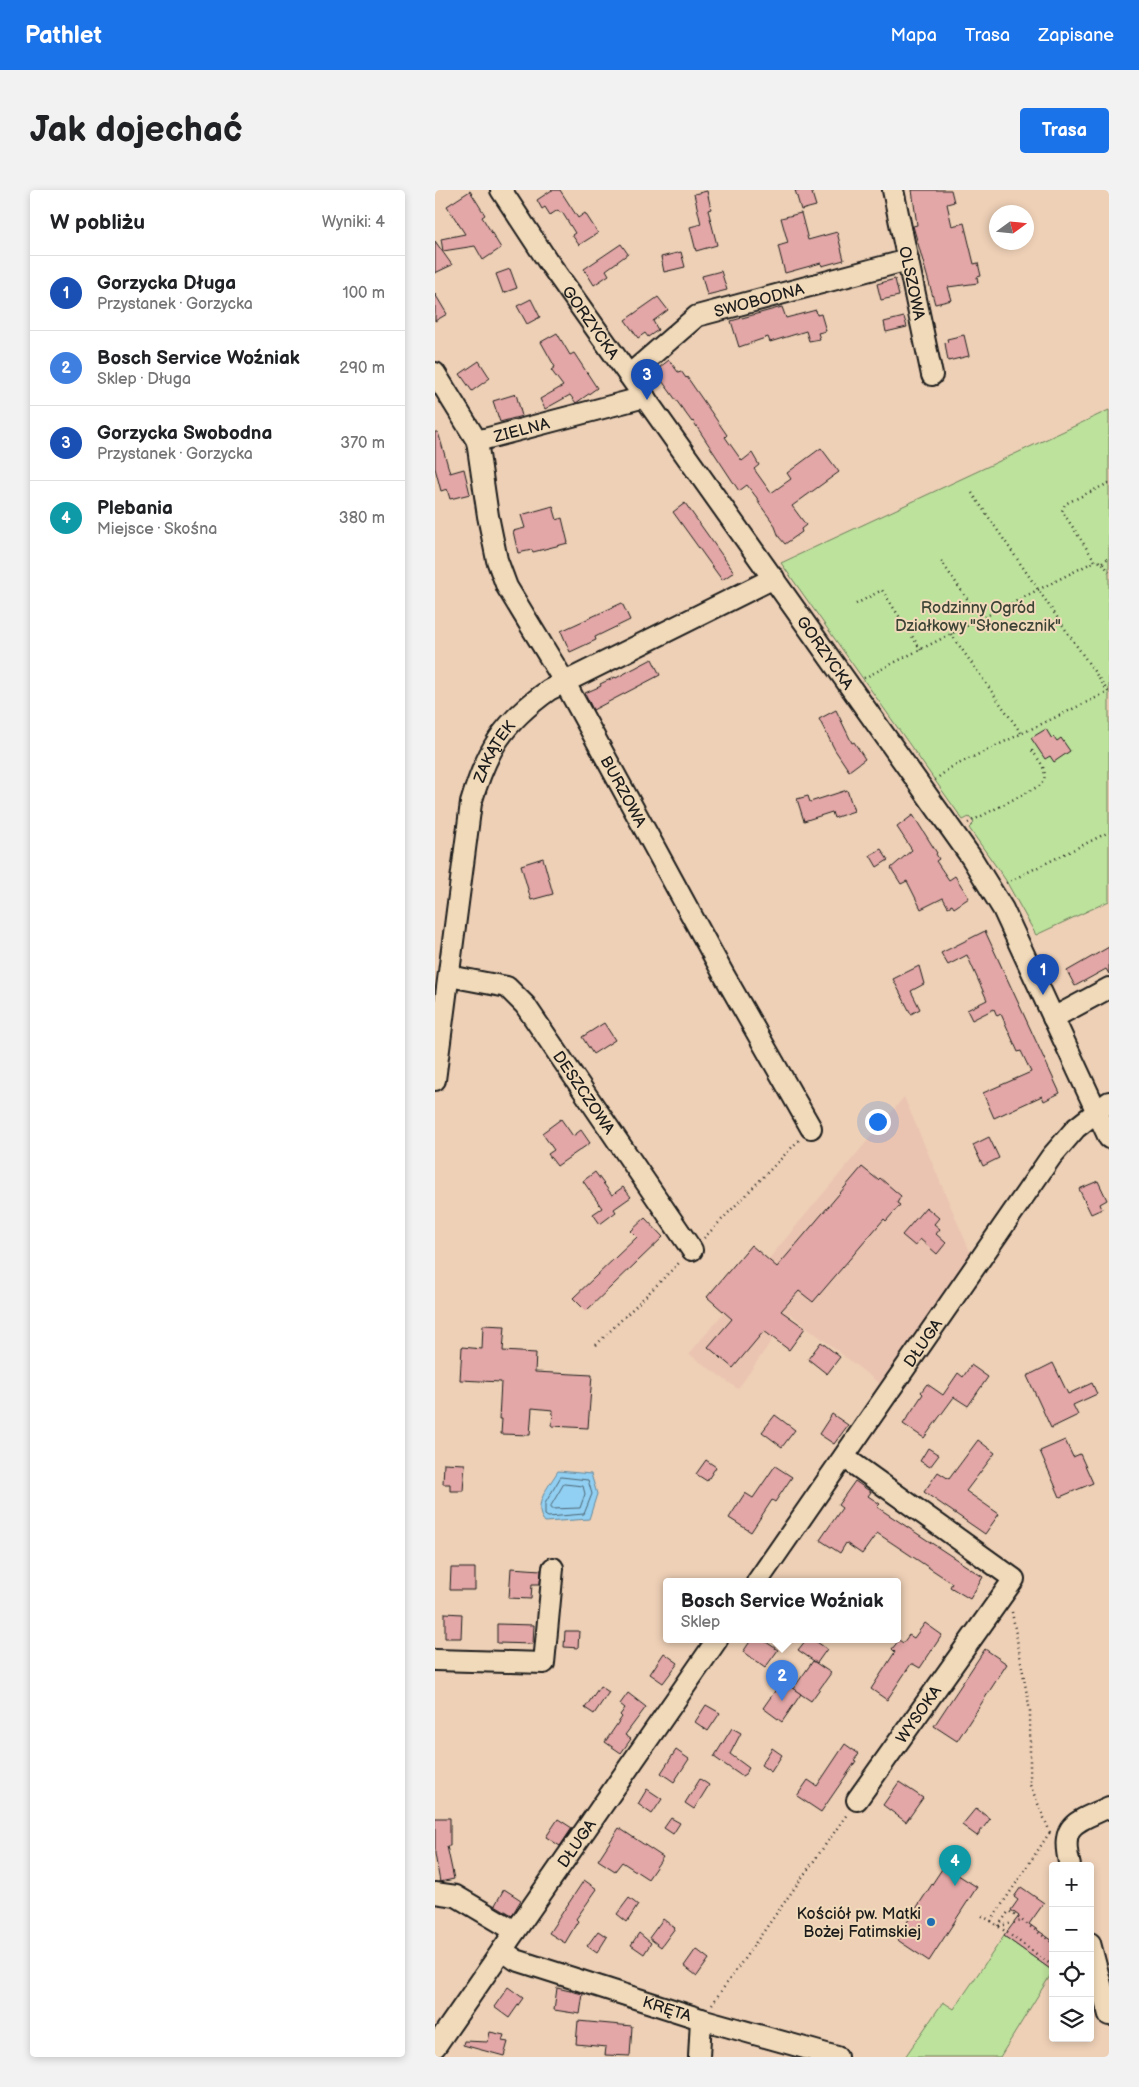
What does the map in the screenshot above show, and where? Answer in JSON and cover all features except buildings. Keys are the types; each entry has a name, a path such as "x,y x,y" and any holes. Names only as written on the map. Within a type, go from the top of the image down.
{"street":[{"name":"GORZYCKA","path":"501,190 547,260 977,866 1003,909 1053,1018 1103,1106 1109,1138"},
{"name":"OLSZOWA","path":"893,190 932,375"},
{"name":"SWOBODNA","path":"629,375 697,316 908,260"},
{"name":"ZIELNA","path":"435,373 477,441 645,397"},
{"name":"BURZOWA","path":"477,441 488,516 497,560 507,587 519,610 564,682 724,975 811,1128"},
{"name":"ZAKĄTEK","path":"435,1080 471,803 480,773 497,739 512,720 529,704 564,682 774,578"},
{"name":"DESZCZOWA","path":"449,976 507,987 525,1005 692,1250"},
{"path":"1053,1018 1109,988"},
{"name":"DŁUGA","path":"760,1578 1051,1157 1073,1132 1103,1106"},
{"path":"844,1457 1014,1579 1007,1588"},
{"path":"435,1660 544,1663 553,1568"},
{"name":"WYSOKA","path":"857,1800 1007,1588"},
{"name":"DŁUGA","path":"435,2047 715,1643"},
{"path":"1069,1862 1065,1849 1067,1834 1073,1823 1109,1807"},
{"path":"435,1893 456,1896 515,1931"},
{"name":"KRĘTA","path":"502,1950 516,1960 701,2019 837,2057"},
{"path":"1092,1952 1109,2015"},
{"path":"699,2057 701,2019"}],"path":[{"path":"1095,561 1062,512 1065,504 1109,483"},
{"path":"935,780 950,768 1109,692 971,493"},
{"path":"863,679 1095,561 1102,562 1109,558"},
{"path":"941,561 981,619"},
{"path":"1102,562 1109,572"},
{"path":"856,604 882,590 921,650"},
{"path":"951,634 1021,734"},
{"path":"972,820 1041,785 1045,780 1046,772 1030,748"},
{"path":"1007,883 1109,832"},
{"path":"1007,1588 1030,1711 1030,1785 1050,1832"},
{"path":"701,2019 857,1800"},
{"path":"991,1921 1050,1832 1073,1823"},
{"path":"998,1926 1009,1911 1049,1939"},
{"path":"982,1916 1049,1963"},
{"path":"998,1926 1022,1920"}],"shaded area":[{"path":"904,1097 971,1254 965,1268 884,1387 790,1314 738,1389 689,1354"}],"green space":[{"name":"Rodzinny Ogród Działkowy \"Słonecznik\"","path":"1109,410 1109,901 1036,935 1005,879 969,828 974,823 969,817 963,820 781,563"},
{"path":"1004,1936 1049,1968 1049,1977 1000,2057 905,2057 943,2002 954,2009"}],"water":[{"path":"558,1471 591,1474 597,1494 589,1519 545,1522 541,1516 540,1509 543,1496"}],"place":[{"name":"Gorzycka Swobodna","path":"647,400"},
{"name":"Gorzycka Długa","path":"1043,995"},
{"name":"Bosch Service Woźniak","path":"782,1701"},
{"name":"Plebania","path":"955,1886"},
{"name":"Kościół pw. Matki Bożej Fatimskiej","path":"931,1922"}]}
